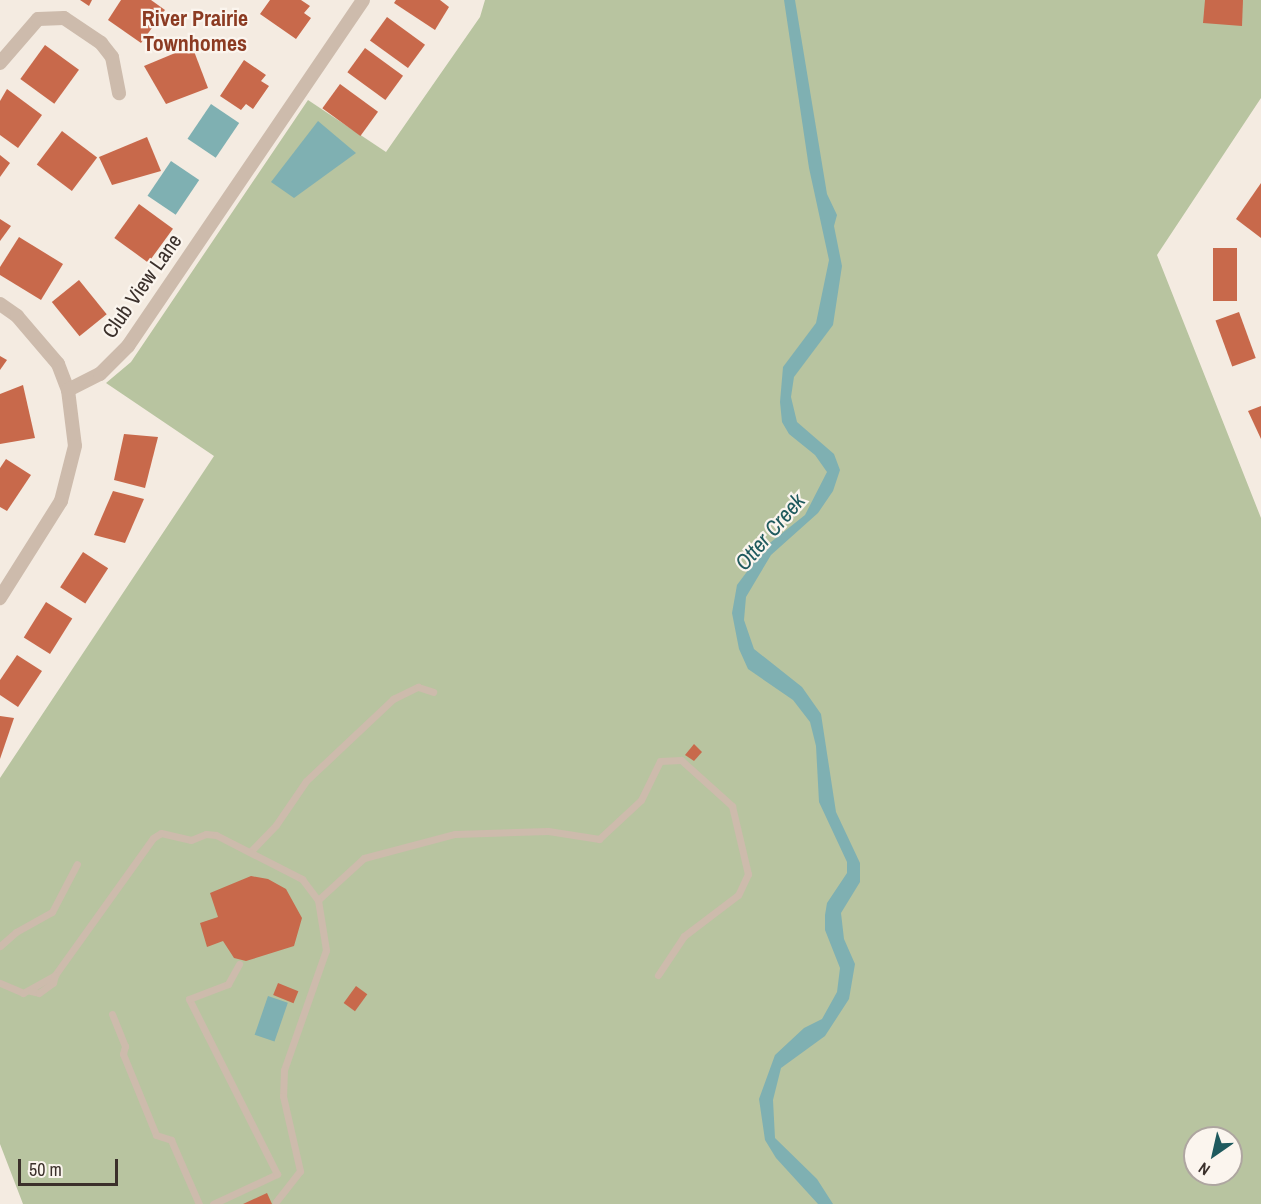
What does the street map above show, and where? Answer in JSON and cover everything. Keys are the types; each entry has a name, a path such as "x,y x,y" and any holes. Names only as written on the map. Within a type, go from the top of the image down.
{"street":[{"name":"Club View Lane","path":"68,390 100,374 128,346 358,2"},
{"path":"0,63 38,19 64,18 101,43 112,57 119,93"},
{"path":"0,304 39,339 58,364 68,390 75,446 69,481 56,510 0,598"}],"lane":[{"path":"250,852 276,825 306,781 393,699 418,687 433,692"},
{"path":"318,900 364,858 455,834 548,831 599,839 641,800 660,762 681,760 732,806 748,874 738,895 684,936 658,975"},
{"path":"0,983 16,993 31,991 55,975 153,838 160,833 191,840 206,834 216,835 302,879 318,900 326,950 284,1070 283,1096 300,1171 276,1202"},
{"path":"0,946 16,932 52,912 77,864"},
{"path":"213,1204 277,1174 189,999 228,984 239,964"},
{"path":"112,1014 126,1046 123,1054 156,1135 171,1140 200,1204"}],"green space":[{"path":"485,0 1261,0 1261,98 1157,255 1261,518 1261,1204 23,1204 0,1144 0,778 214,456 106,383 131,362 308,100 386,152 480,17"}],"water":[{"path":"784,0 795,0 827,194 837,215 834,226 842,266 833,325 794,377 791,397 797,422 834,454 840,470 833,491 818,513 771,555 746,597 744,620 754,649 802,687 821,714 836,812 860,863 860,882 841,913 844,939 855,964 849,999 825,1036 781,1068 773,1100 775,1138 817,1179 833,1204 818,1204 776,1158 765,1140 759,1099 775,1055 804,1028 822,1019 837,992 840,968 825,930 825,915 827,903 847,873 847,862 819,802 816,746 810,722 793,700 748,669 739,649 732,613 737,585 766,546 805,515 827,472 815,455 789,434 782,422 780,402 783,367 816,323 829,260 809,168"},
{"path":"211,104 239,123 216,158 188,139"},
{"path":"318,121 356,153 294,198 271,182"},
{"path":"171,161 199,180 176,215 148,196"},
{"path":"268,996 288,1003 275,1042 255,1035"}],"building":[{"path":"80,0 92,0 89,6"},
{"path":"121,0 151,0 165,10 141,43 108,20"},
{"path":"270,0 301,0 310,6 304,13 311,18 296,39 260,14"},
{"path":"396,0 440,0 449,7 435,30 394,3"},
{"path":"1205,0 1243,0 1242,26 1203,23"},
{"path":"387,17 425,45 408,68 370,40"},
{"path":"45,45 79,70 54,104 20,79"},
{"path":"192,46 208,88 166,104 144,66"},
{"path":"365,48 403,76 385,100 347,72"},
{"path":"244,60 266,75 261,81 269,86 253,109 246,104 241,110 220,96"},
{"path":"340,84 378,112 360,136 322,108"},
{"path":"7,89 42,115 18,148 0,135 0,101"},
{"path":"62,131 97,157 72,191 37,165"},
{"path":"147,137 161,171 112,185 99,157"},
{"path":"0,155 10,163 0,177"},
{"path":"1261,183 1261,238 1236,219"},
{"path":"139,204 173,229 148,263 114,238"},
{"path":"0,219 11,226 0,241"},
{"path":"19,237 63,264 41,300 0,275 0,267"},
{"path":"1213,248 1237,248 1237,301 1213,301"},
{"path":"79,280 107,314 79,336 52,302"},
{"path":"1239,312 1256,358 1232,367 1216,321"},
{"path":"0,356 7,360 0,370"},
{"path":"23,385 35,438 0,444 0,394"},
{"path":"1261,406 1261,439 1248,411"},
{"path":"124,434 158,437 145,488 114,480"},
{"path":"6,459 31,475 7,511 0,507 0,468"},
{"path":"113,491 144,499 125,543 94,535"},
{"path":"83,552 108,568 85,604 60,587"},
{"path":"46,602 72,618 50,654 24,638"},
{"path":"17,655 42,671 18,707 0,695 0,680"},
{"path":"0,716 14,718 0,759"},
{"path":"694,744 702,752 694,761 685,755"},
{"path":"251,876 268,879 286,889 302,918 294,946 246,961 234,958 223,941 207,947 200,923 218,917 210,893"},
{"path":"278,983 298,991 294,1003 273,995"},
{"path":"356,986 367,994 355,1011 344,1003"},
{"path":"267,1193 272,1204 243,1204"}],"district":[{"name":"River Prairie Townhomes","path":"195,30"}],"water label":[{"name":"Otter Creek","path":"770,532"}]}
